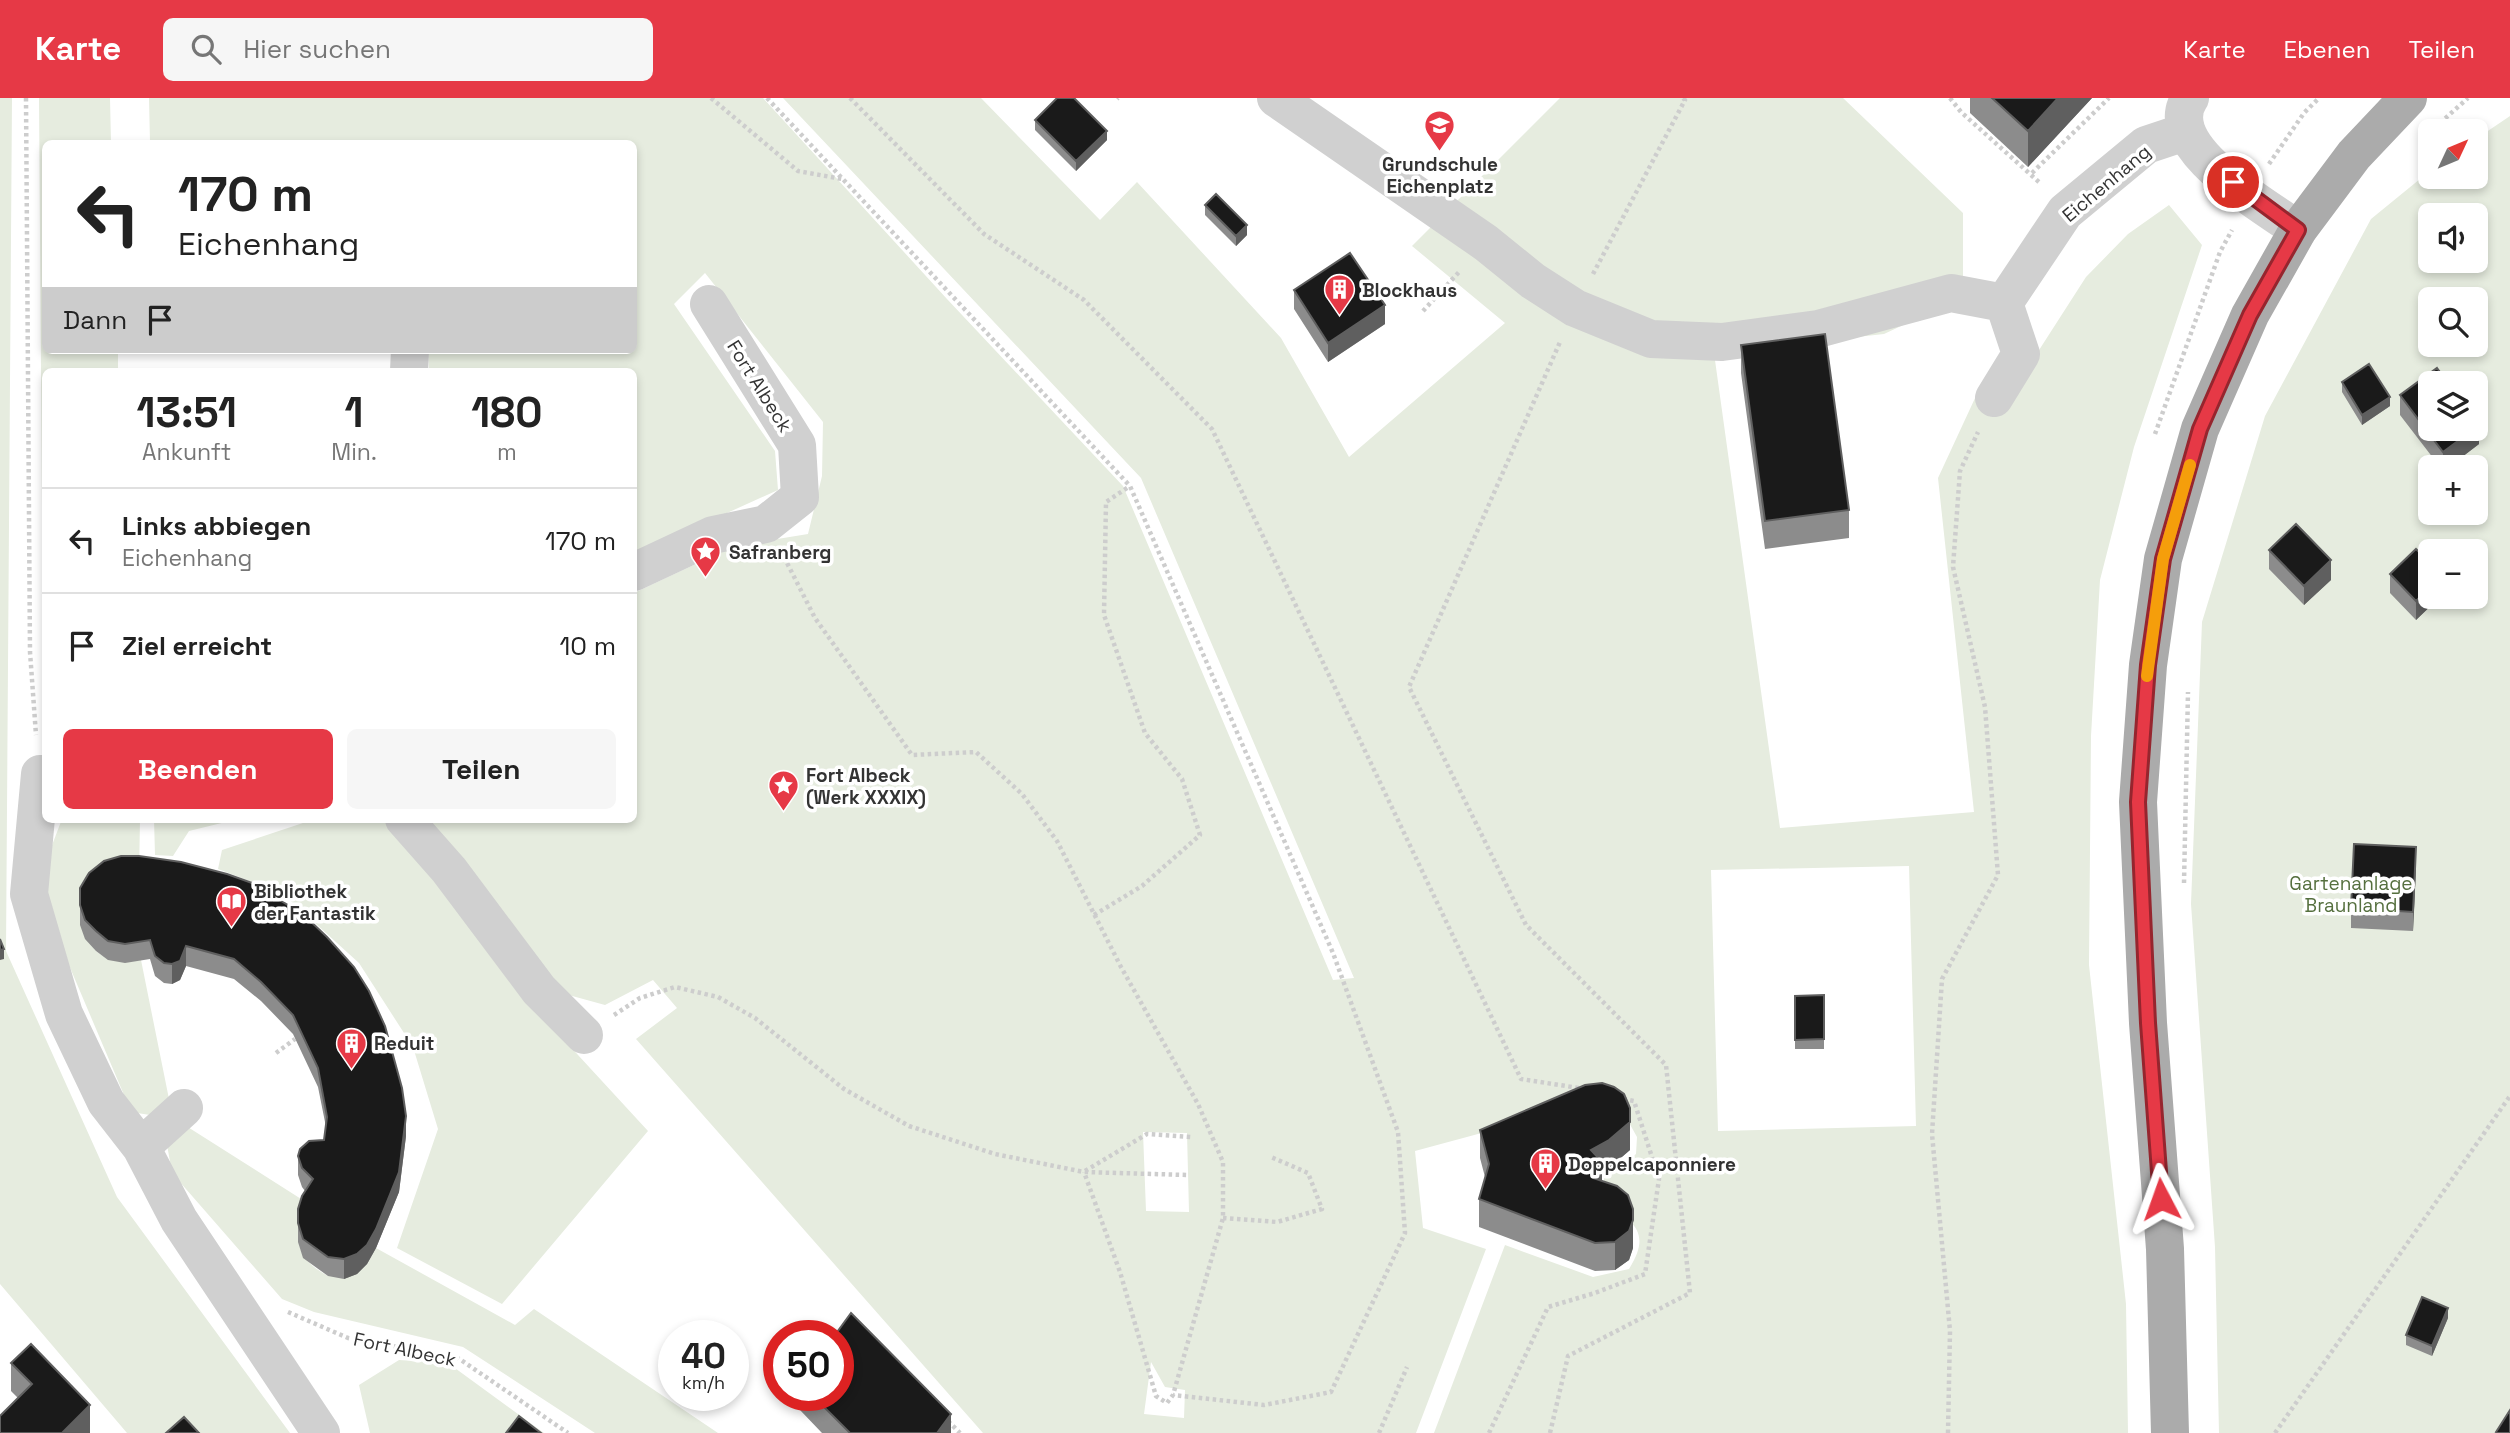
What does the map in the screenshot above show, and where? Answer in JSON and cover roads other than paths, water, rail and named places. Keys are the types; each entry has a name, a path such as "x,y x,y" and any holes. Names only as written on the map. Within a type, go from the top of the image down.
{"main road":[{"path":"2170,1433 2165,1249 2148,1023 2138,802 2148,665 2163,559 2200,429 2250,315 2298,230 2354,155 2408,98"}],"street":[{"path":"1276,98 1575,308 1651,339 1722,342 1818,328 1951,293 2004,303 2021,354 1994,398"},
{"name":"Eichenhang","path":"2004,303 2066,212 2146,145 2188,115 2196,149 2214,169 2298,230"},
{"name":"Fort Albeck","path":"637,571 713,536 766,524 800,497 797,444 709,304"},
{"path":"42,783 29,894 64,1014 106,1102 141,1147 179,1220 321,1433"},
{"path":"408,823 450,870 539,990 584,1035"},
{"path":"141,1147 184,1108"}],"place":[{"name":"Grundschule Eichenplatz","path":"1440,152"},
{"name":"Blockhaus","path":"1339,317"},
{"name":"Safranberg","path":"706,579"},
{"name":"Fort Albeck (Werk XXXIX)","path":"783,813"},
{"name":"Bibliothek der Fantastik","path":"231,929"},
{"name":"Reduit","path":"351,1070"},
{"name":"Doppelcaponniere","path":"1545,1191"}],"park label":[{"name":"Gartenanlage Braunland","path":"2351,894"}]}
